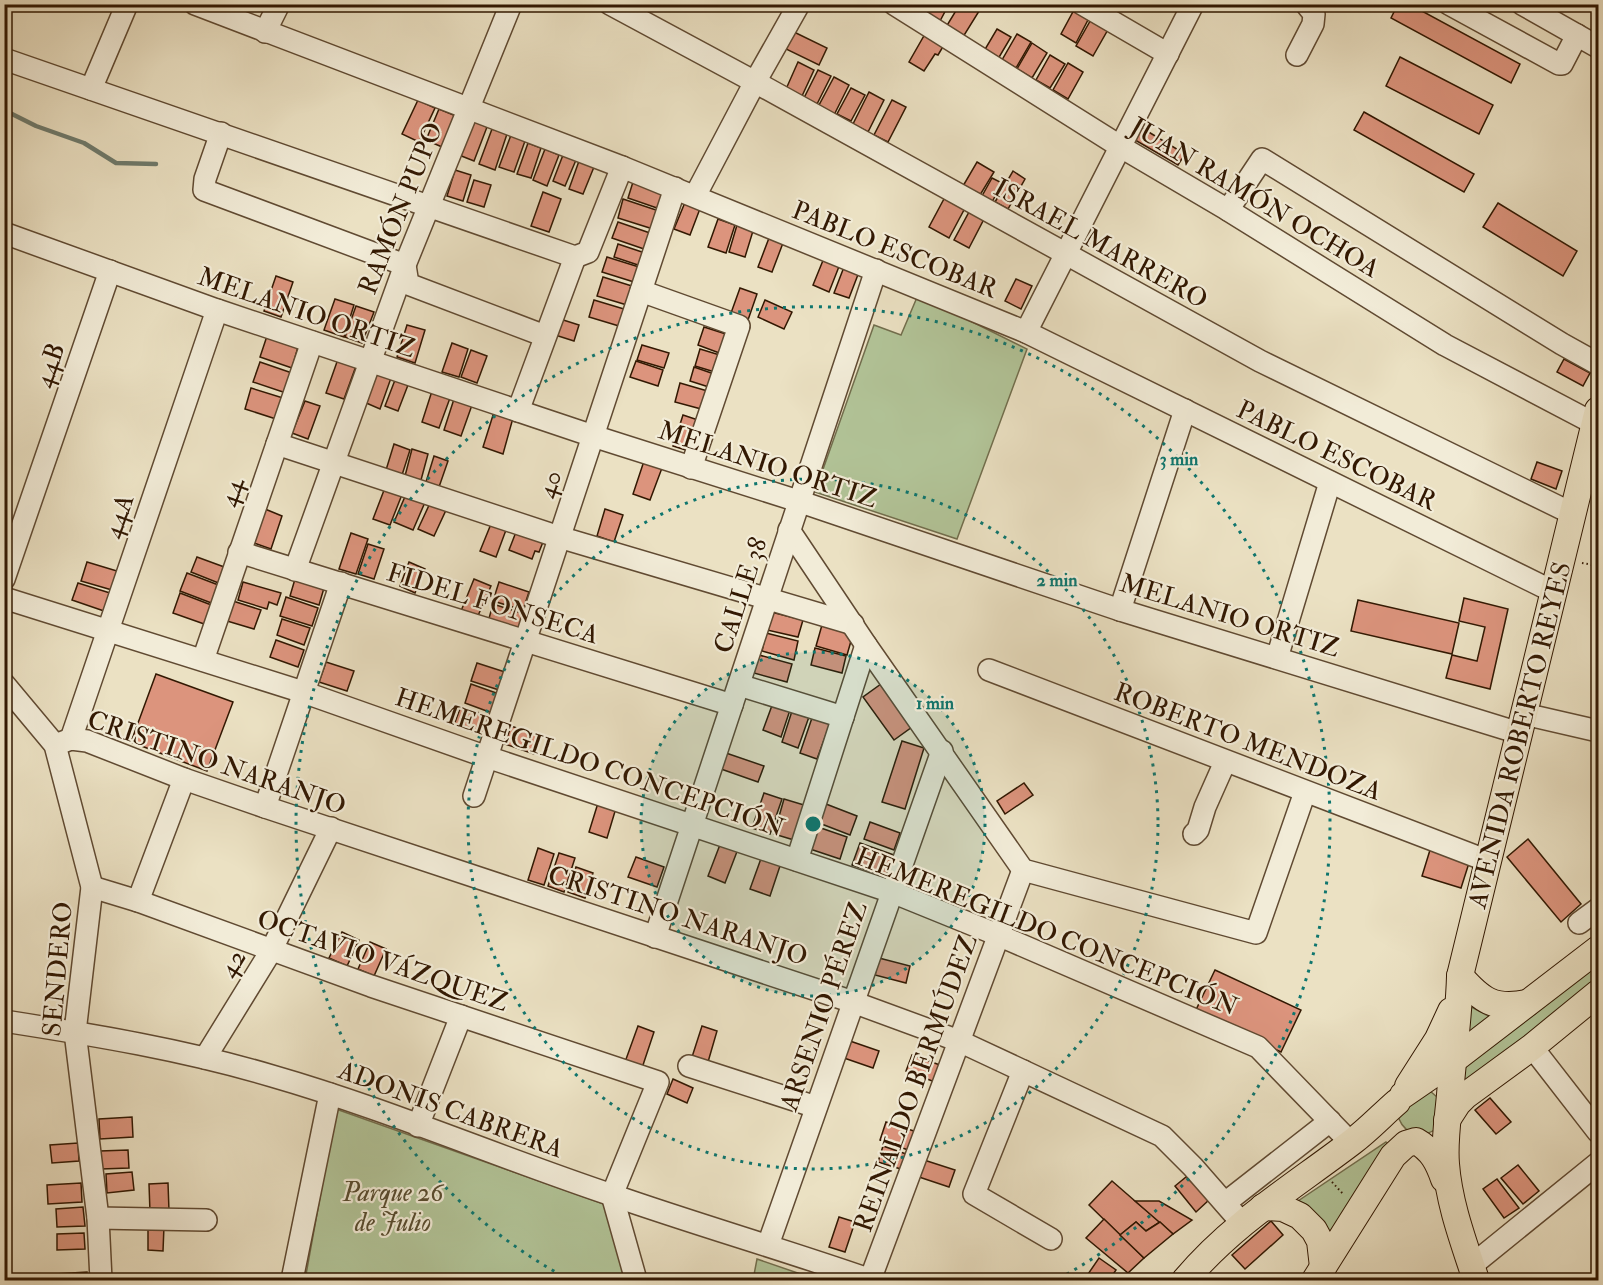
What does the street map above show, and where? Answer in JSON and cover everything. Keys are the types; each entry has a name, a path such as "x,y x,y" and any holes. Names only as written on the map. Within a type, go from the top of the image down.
{"main road":[{"name":"AVENIDA ROBERTO REYES","path":"1451,1196 1446,1164 1447,1120 1460,976 1596,426"},
{"path":"1185,1281 1206,1255 1242,1223 1351,1143 1400,1098 1599,949"},
{"path":"1460,976 1474,992 1487,1001 1511,1006 1527,1003"},
{"path":"1460,976 1453,1008 1438,1039 1400,1098 1394,1117 1396,1125 1407,1138 1428,1148 1435,1157 1451,1196 1474,1273"},
{"path":"1319,1274 1393,1156 1406,1144 1436,1137 1465,1096 1532,1047 1599,993"},
{"path":"1400,1098 1418,1088 1434,1091 1446,1104 1447,1120"},
{"path":"1263,1207 1283,1208 1300,1216 1314,1230 1320,1241 1319,1274"}],"street":[{"path":"91,89 127,4"},
{"name":"PABLO ESCOBAR","path":"195,4 622,167 1026,332 1554,592"},
{"path":"265,32 279,4"},
{"name":"RAMÓN PUPO","path":"295,570 405,265 511,4"},
{"name":"ISRAEL MARRERO","path":"610,4 1260,361 1573,514"},
{"path":"695,196 799,4"},
{"name":"JUAN RAMÓN OCHOA","path":"894,4 1121,147 1228,210 1445,345 1596,426"},
{"path":"1082,4 1168,54"},
{"path":"1026,332 1193,4"},
{"path":"1297,56 1313,24 1314,14 1306,4"},
{"path":"1449,4 1559,64 1562,64 1577,35"},
{"path":"1522,4 1599,47"},
{"path":"4,58 574,257 588,252 622,167"},
{"path":"221,133 205,179 204,190 405,265 408,284 545,336"},
{"path":"1228,210 1262,159 1562,344 1599,363"},
{"name":"40","path":"474,796 675,188"},
{"name":"MELANIO ORTIZ","path":"4,233 369,362 690,468 798,501 1120,610 1277,658 1522,724 1599,731"},
{"path":"518,411 574,257"},
{"name":"CALLE 38","path":"656,937 876,270"},
{"name":"44B","path":"4,579 110,271"},
{"path":"640,291 739,327 690,468"},
{"name":"44A","path":"63,742 107,631 217,310"},
{"name":"44","path":"203,660 312,342"},
{"path":"1120,610 1185,410"},
{"path":"277,444 559,537 854,624"},
{"path":"1277,658 1330,482"},
{"path":"789,530 1023,870 1256,933 1305,792"},
{"name":"FIDEL FONSECA","path":"239,552 732,705"},
{"path":"265,807 340,584"},
{"name":"HEMEREGILDO CONCEPCIÓN","path":"4,598 303,693 892,892 1258,1047 1351,1143"},
{"path":"797,860 866,645"},
{"name":"ROBERTO MENDOZA","path":"989,670 1488,861"},
{"name":"SENDERO","path":"4,684 63,742 92,887 75,1032 98,1218 101,1281"},
{"path":"739,685 843,717"},
{"name":"CRISTINO NARANJO","path":"63,742 87,741 265,807 853,1002 959,1041 1162,1136 1193,1167 1242,1223"},
{"name":"ARSENIO PÉREZ","path":"768,1245 942,751"},
{"path":"1194,834 1198,830 1205,807 1225,762"},
{"path":"138,901 184,778"},
{"name":"42","path":"205,1058 271,951 331,828"},
{"name":"REINALDO BERMÚDEZ","path":"870,1280 1023,870"},
{"name":"OCTAVIO VÁZQUEZ","path":"92,887 138,901 271,951 658,1082 612,1196"},
{"path":"1579,923 1599,909"},
{"path":"418,1126 461,1016"},
{"name":"ADONIS CABRERA","path":"4,1022 75,1032 205,1058 272,1076 330,1094 612,1196 870,1280"},
{"path":"1532,1047 1599,1132"},
{"path":"689,1066 816,1107"},
{"path":"1023,1071 974,1194 1051,1239"},
{"path":"292,1281 330,1094"},
{"path":"1225,1203 1330,1121"},
{"path":"1474,1273 1599,1163"},
{"path":"612,1196 636,1281"},
{"path":"98,1218 206,1220"}],"path":[{"path":"1317,1167 1359,1210"}],"green space":[{"path":"918,295 1027,349 957,539 815,492 874,325 901,335"},
{"path":"1598,963 1598,980 1457,1089 1457,1072"},
{"path":"1464,1003 1492,1018 1460,1045"},
{"path":"1430,1091 1437,1097 1436,1129 1423,1134 1411,1132 1402,1125 1397,1112"},
{"name":"Parque 26 de Julio","path":"336,1109 604,1204 626,1280 305,1280"},
{"path":"1386,1142 1390,1145 1333,1235 1295,1203"},
{"path":"757,1259 818,1280 753,1280"}],"building":[{"path":"813,4 827,4 823,11"},
{"path":"929,4 949,4 940,21 925,12"},
{"path":"960,4 975,4 981,8 963,37 946,27"},
{"path":"1398,4 1409,4 1520,64 1511,83 1391,18"},
{"path":"1075,8 1090,16 1076,43 1061,34"},
{"path":"1093,16 1110,26 1093,56 1076,46"},
{"path":"997,29 1011,37 998,59 984,51"},
{"path":"794,32 827,48 819,65 786,49"},
{"path":"925,34 944,45 924,71 909,62"},
{"path":"1017,34 1031,42 1016,68 1002,60"},
{"path":"1032,43 1047,53 1032,78 1017,69"},
{"path":"1050,55 1065,64 1050,88 1036,80"},
{"path":"1400,57 1493,105 1479,134 1386,86"},
{"path":"798,62 814,70 802,96 786,89"},
{"path":"1068,63 1083,72 1068,99 1053,90"},
{"path":"818,70 831,76 817,104 804,98"},
{"path":"834,77 849,85 834,115 818,107"},
{"path":"851,88 865,95 851,121 837,114"},
{"path":"869,92 884,100 868,132 853,124"},
{"path":"418,100 435,108 419,142 402,134"},
{"path":"892,100 906,107 888,142 874,135"},
{"path":"439,109 456,116 442,147 426,140"},
{"path":"1364,112 1474,174 1464,192 1354,130"},
{"path":"473,121 487,127 474,161 459,155"},
{"path":"1142,128 1185,154 1178,165 1135,140"},
{"path":"492,129 507,134 495,170 479,164"},
{"path":"511,135 525,141 514,172 499,167"},
{"path":"528,143 541,148 531,178 517,174"},
{"path":"545,149 559,155 547,186 533,180"},
{"path":"563,155 576,160 565,186 553,181"},
{"path":"579,161 594,167 583,194 569,189"},
{"path":"977,162 994,172 980,195 963,186"},
{"path":"455,170 471,175 463,201 447,196"},
{"path":"1013,171 1025,179 1008,209 995,202"},
{"path":"992,178 1002,183 992,202 982,196"},
{"path":"474,180 491,185 484,207 467,202"},
{"path":"633,182 663,192 657,208 628,198"},
{"path":"543,192 561,199 549,232 531,226"},
{"path":"945,197 965,208 949,238 929,227"},
{"path":"623,199 659,211 653,229 618,218"},
{"path":"686,200 701,206 690,235 674,229"},
{"path":"1498,203 1577,251 1563,276 1483,227"},
{"path":"969,212 984,219 969,248 954,240"},
{"path":"718,219 735,225 726,253 708,247"},
{"path":"618,222 650,233 644,249 612,238"},
{"path":"737,225 753,231 745,257 729,252"},
{"path":"769,238 783,243 772,272 758,267"},
{"path":"618,244 645,253 641,266 614,257"},
{"path":"607,257 639,267 634,282 602,272"},
{"path":"824,258 840,264 829,292 813,285"},
{"path":"844,267 859,272 849,298 834,293"},
{"path":"276,276 293,282 281,317 264,311"},
{"path":"603,277 632,286 627,305 597,296"},
{"path":"1016,279 1032,286 1021,309 1005,301"},
{"path":"740,288 757,294 748,320 731,313"},
{"path":"335,299 354,305 344,337 324,330"},
{"path":"594,300 624,309 619,326 589,317"},
{"path":"765,300 792,312 784,329 758,317"},
{"path":"356,306 374,312 362,343 345,337"},
{"path":"557,318 579,325 574,341 552,334"},
{"path":"407,325 425,330 415,363 397,357"},
{"path":"704,327 729,335 722,354 698,345"},
{"path":"267,336 298,347 292,368 260,357"},
{"path":"452,343 468,349 459,377 442,372"},
{"path":"642,345 669,353 664,368 637,360"},
{"path":"700,349 723,356 718,373 695,366"},
{"path":"471,350 487,356 477,383 461,377"},
{"path":"338,359 356,366 344,399 326,393"},
{"path":"1564,359 1590,373 1583,386 1557,372"},
{"path":"636,361 663,370 658,386 630,377"},
{"path":"260,362 292,373 286,393 253,382"},
{"path":"694,367 717,375 712,388 690,381"},
{"path":"376,372 391,378 380,409 364,402"},
{"path":"395,380 408,385 398,411 385,406"},
{"path":"680,383 711,392 705,410 675,402"},
{"path":"251,388 283,398 276,419 245,409"},
{"path":"432,391 450,398 439,428 422,422"},
{"path":"454,399 472,405 461,436 444,430"},
{"path":"305,401 320,406 308,439 292,433"},
{"path":"494,412 513,418 503,454 483,447"},
{"path":"683,415 701,421 692,452 673,446"},
{"path":"394,444 410,450 402,475 386,470"},
{"path":"412,449 428,454 421,480 405,476"},
{"path":"434,456 448,461 439,487 426,482"},
{"path":"644,461 662,468 650,500 633,494"},
{"path":"1537,462 1562,471 1556,489 1531,479"},
{"path":"386,485 403,492 390,525 373,519"},
{"path":"407,492 426,500 413,530 394,522"},
{"path":"431,501 447,508 434,536 418,529"},
{"path":"265,509 282,516 271,549 254,543"},
{"path":"605,509 623,515 614,542 597,536"},
{"path":"491,524 506,530 496,557 480,551"},
{"path":"516,532 543,542 539,552 535,551 532,559 509,550"},
{"path":"351,533 368,539 356,574 339,569"},
{"path":"368,544 384,549 374,579 358,574"},
{"path":"197,557 227,568 221,584 191,572"},
{"path":"87,562 117,571 112,590 81,581"},
{"path":"409,562 425,569 415,593 400,586"},
{"path":"187,573 221,586 214,604 180,591"},
{"path":"295,579 324,588 319,605 290,596"},
{"path":"474,579 491,586 477,618 461,611"},
{"path":"243,582 281,593 277,605 269,602 267,609 238,600"},
{"path":"499,582 529,592 523,610 493,601"},
{"path":"78,583 110,593 104,611 72,600"},
{"path":"180,593 214,606 207,625 173,613"},
{"path":"286,597 318,608 312,626 280,616"},
{"path":"1464,598 1508,609 1490,689 1446,678 1452,655 1477,661 1485,627 1459,621"},
{"path":"1358,600 1459,623 1452,654 1351,631"},
{"path":"233,601 261,610 254,629 227,621"},
{"path":"493,604 524,614 518,632 488,622"},
{"path":"771,612 803,620 798,637 767,630"},
{"path":"282,619 310,628 304,645 277,635"},
{"path":"822,625 853,634 847,655 816,646"},
{"path":"766,633 798,641 794,660 762,651"},
{"path":"276,640 304,650 298,667 270,657"},
{"path":"815,648 846,656 842,673 811,665"},
{"path":"759,655 792,664 787,682 754,673"},
{"path":"326,662 354,671 347,691 319,682"},
{"path":"477,663 505,672 499,690 471,681"},
{"path":"156,674 233,702 207,771 131,742"},
{"path":"471,684 499,694 492,713 465,703"},
{"path":"881,684 912,727 894,740 863,697"},
{"path":"774,700 791,707 781,737 763,730"},
{"path":"461,706 490,717 484,736 454,725"},
{"path":"793,708 810,714 798,748 782,742"},
{"path":"813,715 831,721 817,759 800,753"},
{"path":"511,726 540,736 534,754 505,744"},
{"path":"902,741 924,748 905,809 882,802"},
{"path":"726,753 764,766 758,782 721,769"},
{"path":"1024,783 1033,795 1005,814 997,801"},
{"path":"764,793 782,799 770,834 752,828"},
{"path":"784,799 804,805 794,840 774,834"},
{"path":"598,803 616,808 607,838 589,832"},
{"path":"826,804 857,816 850,835 819,823"},
{"path":"870,822 900,833 894,850 864,839"},
{"path":"818,827 847,837 840,859 810,849"},
{"path":"1528,839 1581,904 1561,922 1507,857"},
{"path":"721,842 738,849 725,883 708,876"},
{"path":"860,843 894,855 887,877 852,865"},
{"path":"538,848 554,854 544,885 528,880"},
{"path":"1430,850 1469,863 1461,888 1422,876"},
{"path":"559,853 575,858 564,892 548,886"},
{"path":"763,853 782,860 770,896 750,889"},
{"path":"636,857 664,867 657,887 628,877"},
{"path":"576,867 593,873 585,898 568,892"},
{"path":"342,932 359,940 347,966 329,958"},
{"path":"370,942 386,949 374,976 358,969"},
{"path":"879,958 910,966 906,983 875,975"},
{"path":"1215,970 1301,1010 1281,1052 1195,1012"},
{"path":"638,1026 654,1032 642,1068 625,1062"},
{"path":"702,1026 717,1031 708,1062 692,1057"},
{"path":"850,1041 879,1051 873,1068 844,1058"},
{"path":"912,1055 940,1065 935,1082 906,1071"},
{"path":"673,1079 693,1088 687,1103 667,1094"},
{"path":"1490,1098 1511,1122 1496,1134 1475,1110"},
{"path":"132,1117 133,1137 100,1139 99,1119"},
{"path":"886,1122 917,1132 911,1151 880,1140"},
{"path":"78,1143 79,1161 52,1163 50,1145"},
{"path":"883,1146 909,1155 904,1170 878,1162"},
{"path":"128,1150 129,1168 101,1169 100,1151"},
{"path":"924,1160 955,1170 949,1187 919,1177"},
{"path":"1518,1165 1539,1191 1523,1204 1501,1178"},
{"path":"132,1172 134,1190 107,1193 106,1174"},
{"path":"1186,1177 1210,1199 1196,1212 1175,1186"},
{"path":"1497,1179 1519,1208 1504,1218 1483,1189"},
{"path":"1112,1181 1160,1222 1146,1231 1136,1222 1120,1235 1089,1205"},
{"path":"81,1183 82,1202 48,1204 47,1185"},
{"path":"168,1183 169,1211 150,1212 149,1184"},
{"path":"1135,1201 1159,1201 1192,1220 1173,1234"},
{"path":"83,1207 85,1226 57,1227 56,1209"},
{"path":"839,1217 855,1222 845,1252 829,1247"},
{"path":"1104,1219 1144,1258 1128,1273 1086,1238"},
{"path":"1271,1221 1283,1235 1245,1269 1232,1255"},
{"path":"1136,1222 1146,1231 1160,1222 1173,1234 1144,1258 1120,1235"},
{"path":"148,1225 164,1226 163,1251 148,1250"},
{"path":"84,1233 85,1249 57,1250 57,1234"},
{"path":"1099,1258 1116,1270 1109,1280 1084,1280"},
{"path":"87,1272 87,1280 55,1280 55,1274"}],"waterway":[{"path":"4,110 36,126 84,143 116,163 156,164"}]}
